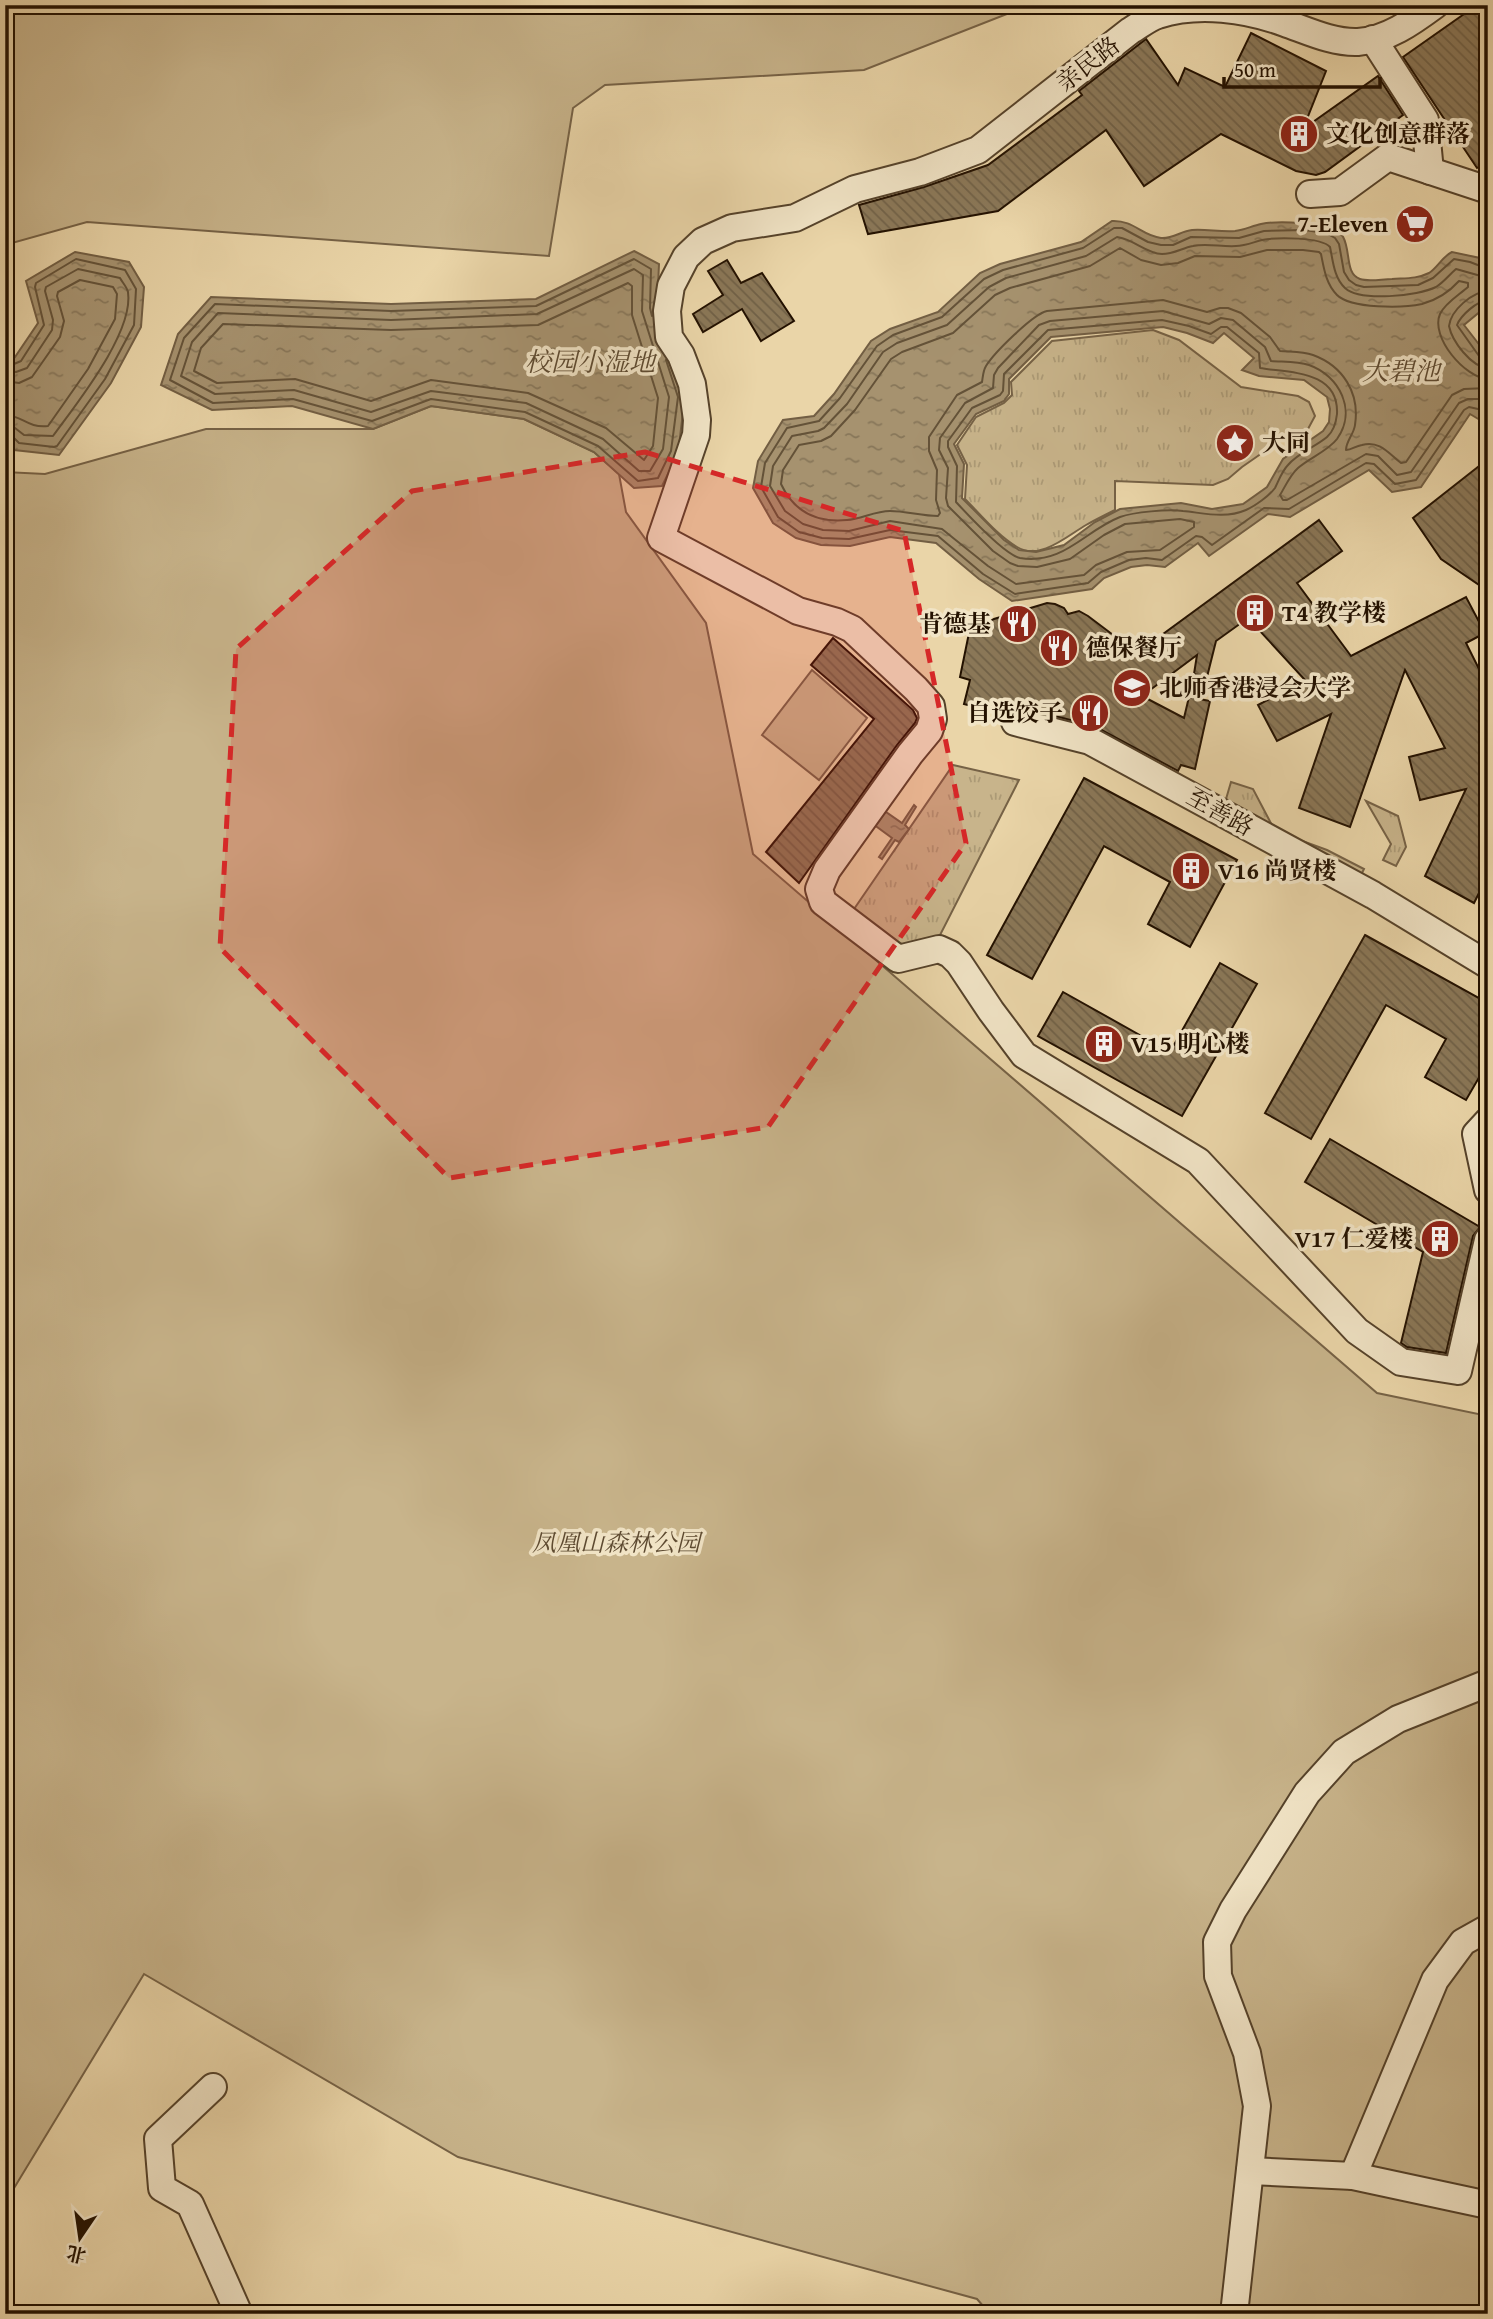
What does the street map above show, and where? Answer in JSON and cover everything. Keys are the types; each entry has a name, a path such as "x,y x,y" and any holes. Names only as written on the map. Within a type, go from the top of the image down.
{"street":[{"name":"亲民路","path":"1435,5 1406,24 1373,39 1357,42 1333,39 1272,18 1226,10 1186,9 1156,16 1130,31 978,150 920,172 855,189 795,218 732,228 703,242 686,257 671,286 667,311 669,337 681,355 692,384 697,419 696,435 661,538 798,611 838,622 852,629 931,706 933,719 929,731 827,870 819,890 823,902 898,959 939,949 950,954 1024,1055 1198,1161 1357,1331 1401,1362 1458,1371 1488,1240"},
{"path":"1373,39 1425,120 1430,171"},
{"path":"1310,194 1340,192 1388,157 1488,190"},
{"name":"至善路","path":"1015,722 1090,741 1373,895 1488,965"},
{"path":"1488,1121 1476,1134 1488,1190"},
{"path":"1234,2314 1257,2106 1247,2053 1218,1976 1217,1942 1307,1793 1344,1752 1398,1719 1488,1683"},
{"path":"1353,2176 1435,1980 1463,1942 1488,1928"},
{"path":"213,2087 158,2139 162,2188 190,2204 239,2314"},
{"path":"1250,2171 1353,2176 1488,2205"}],"highlighted area":[{"path":"645,452 904,531 966,843 768,1127 449,1178 220,948 236,649 412,491"}],"green space":[{"path":"5,5 1030,5 864,70 605,85 573,108 549,256 87,222 5,245"},
{"path":"1153,330 1179,340 1241,387 1298,396 1309,402 1315,416 1308,429 1288,435 1228,479 1213,485 1115,481 1115,510 1044,549 1026,551 1017,547 996,531 965,499 967,465 957,445 976,417 1004,403 1012,395 1011,382 1052,341"},
{"name":"凤凰山森林公园","path":"431,406 524,419 594,452 619,474 626,512 706,623 753,854 1377,1393 1488,1416 1488,2314 990,2314 977,2299 458,2157 144,1974 5,2203 5,472 45,474 206,429 373,429"},
{"path":"812,670 867,718 819,780 762,735"},
{"path":"953,765 1019,780 936,943 906,952 852,912"},
{"path":"1231,782 1253,789 1275,831 1327,850 1364,869 1357,883 1280,839 1226,799"},
{"path":"1366,801 1398,816 1406,847 1396,866 1383,860 1391,844"}],"water":[{"name":"大碧池","path":"1112,221 1126,223 1161,238 1192,230 1235,231 1261,224 1293,222 1335,229 1342,235 1350,268 1354,275 1364,280 1424,275 1452,252 1480,258 1488,266 1488,305 1464,325 1488,356 1488,416 1484,414 1480,420 1470,414 1421,487 1392,492 1369,470 1290,517 1268,514 1209,556 1198,543 1165,567 1131,567 1104,578 1092,589 1012,601 979,579 936,543 890,537 850,546 821,545 796,538 773,523 753,488 758,461 783,420 814,416 834,394 871,341 890,329 938,312 980,273 1000,264 1081,242","holes":["1163,327 1213,343 1224,333 1254,358 1242,370 1259,376 1304,380 1327,397 1329,422 1323,431 1283,459 1267,487 1243,504 1212,509 1181,503 1120,509 1095,522 1064,545 1036,552 1019,550 1004,540 962,498 964,464 954,444 976,414 1004,401 1009,394 1009,379 1051,337"]},
{"name":"校园小湿地","path":"634,251 659,264 657,308 685,395 678,454 662,486 634,488 594,452 524,419 431,406 373,429 292,406 212,410 161,385 178,334 211,297 391,304 536,299"},
{"path":"75,252 129,262 144,287 141,327 111,383 59,455 14,450 5,438 5,353 15,357 38,323 26,281"},
{"path":"914,805 916,807 905,825 909,829 899,842 895,840 882,859 879,857 892,838 873,824 883,810 902,823"}],"building":[{"path":"1477,5 1482,5 1488,13 1488,161 1477,168 1403,57"},
{"name":"文化创意群落","path":"1251,33 1326,71 1303,129 1378,76 1403,115 1325,172 1316,175 1296,171 1221,134 1144,186 1106,130 998,211 868,234 859,205 988,165 1082,95 1079,91 1146,39 1178,85 1185,68 1225,87"},
{"path":"727,260 741,283 762,273 794,321 761,341 742,309 703,332 693,314 723,295 708,271"},
{"path":"1488,459 1488,591 1441,559 1413,518"},
{"path":"1319,520 1342,551 1297,583 1351,656 1466,597 1485,633 1466,643 1488,687 1488,875 1474,903 1425,876 1466,789 1420,800 1409,757 1445,748 1405,670 1350,827 1299,808 1331,714 1277,741 1258,705 1305,680 1248,618 1216,641 1207,677 1194,674 1197,655 1142,696 1184,718 1189,697 1210,701 1195,769 1181,765 1178,771 1094,726 1019,707 1010,707 1002,714 964,704 970,680 960,677 969,633 982,636 989,622 994,619 1047,603 1055,604 1064,608 1068,614 1079,611 1088,616 1137,653"},
{"path":"833,638 913,710 917,718 799,883 766,852 874,719 811,665"},
{"name":"V16 尚贤楼","path":"1084,778 1237,860 1190,947 1148,924 1170,882 1104,846 1032,979 987,955"},
{"path":"1365,935 1488,1003 1488,1062 1466,1100 1425,1077 1446,1039 1386,1005 1311,1139 1265,1113"},
{"name":"V15 明心楼","path":"1220,963 1257,984 1182,1116 1038,1036 1063,992 1170,1052"},
{"name":"V17 仁爱楼","path":"1330,1139 1480,1227 1473,1236 1446,1353 1407,1347 1401,1343 1423,1252 1305,1182"}],"place":[{"name":"文化创意群落","path":"1299,134"},
{"name":"7-Eleven","path":"1415,224"},
{"name":"大同","path":"1235,443"},
{"name":"T4 教学楼","path":"1255,613"},
{"name":"肯德基","path":"1018,624"},
{"name":"德保餐厅","path":"1059,648"},
{"name":"北师香港浸会大学","path":"1132,688"},
{"name":"自选饺子","path":"1090,713"},
{"name":"V16 尚贤楼","path":"1191,871"},
{"name":"V15 明心楼","path":"1104,1044"},
{"name":"V17 仁爱楼","path":"1440,1239"}]}
